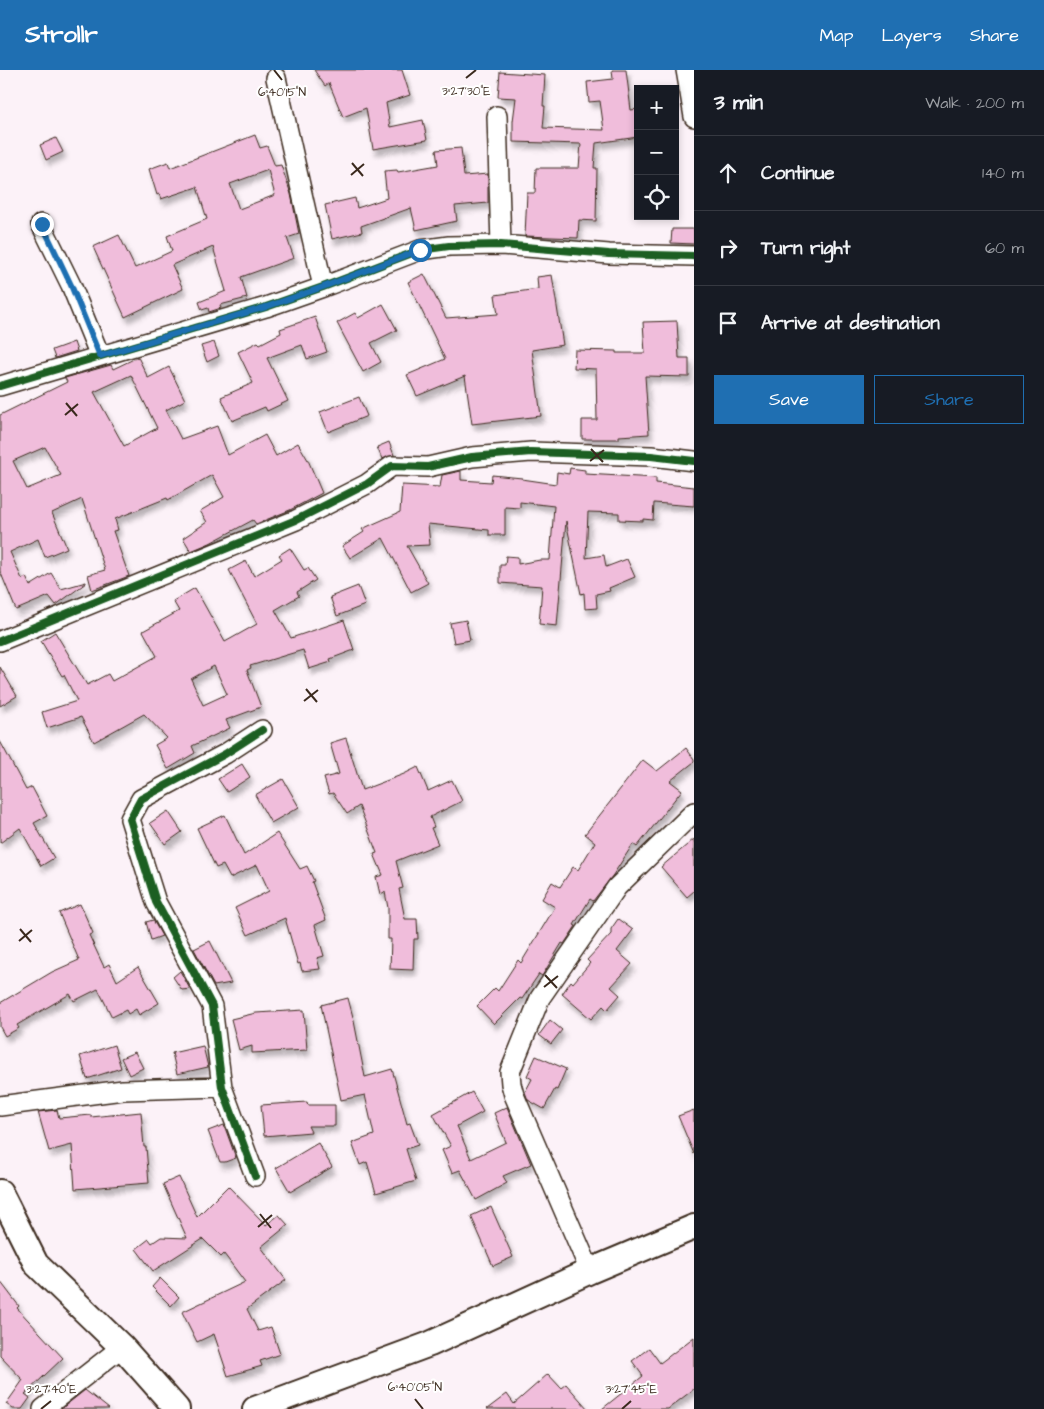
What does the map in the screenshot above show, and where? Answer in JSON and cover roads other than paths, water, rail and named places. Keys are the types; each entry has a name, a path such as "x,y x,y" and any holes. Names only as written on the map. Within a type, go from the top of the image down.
{"street":[{"path":"686,70 694,117"},
{"path":"276,78 323,287"},
{"path":"497,116 501,245"},
{"path":"42,224 71,285 100,356"},
{"path":"0,386 266,307 420,250 449,246 501,245 609,254 694,256"},
{"path":"0,641 296,520 367,484 392,466 428,467 472,457 531,452 651,456 694,460"},
{"path":"255,1176 222,1087 212,1006 156,902 130,819 141,799 225,754 262,730"},
{"path":"590,1271 514,1095 510,1072 540,998 617,887 694,812"},
{"path":"0,1106 123,1090 222,1087"},
{"path":"0,1192 36,1264 122,1347 177,1409"},
{"path":"255,1409 430,1344 590,1271 694,1227"},
{"path":"43,1409 122,1347"}]}
